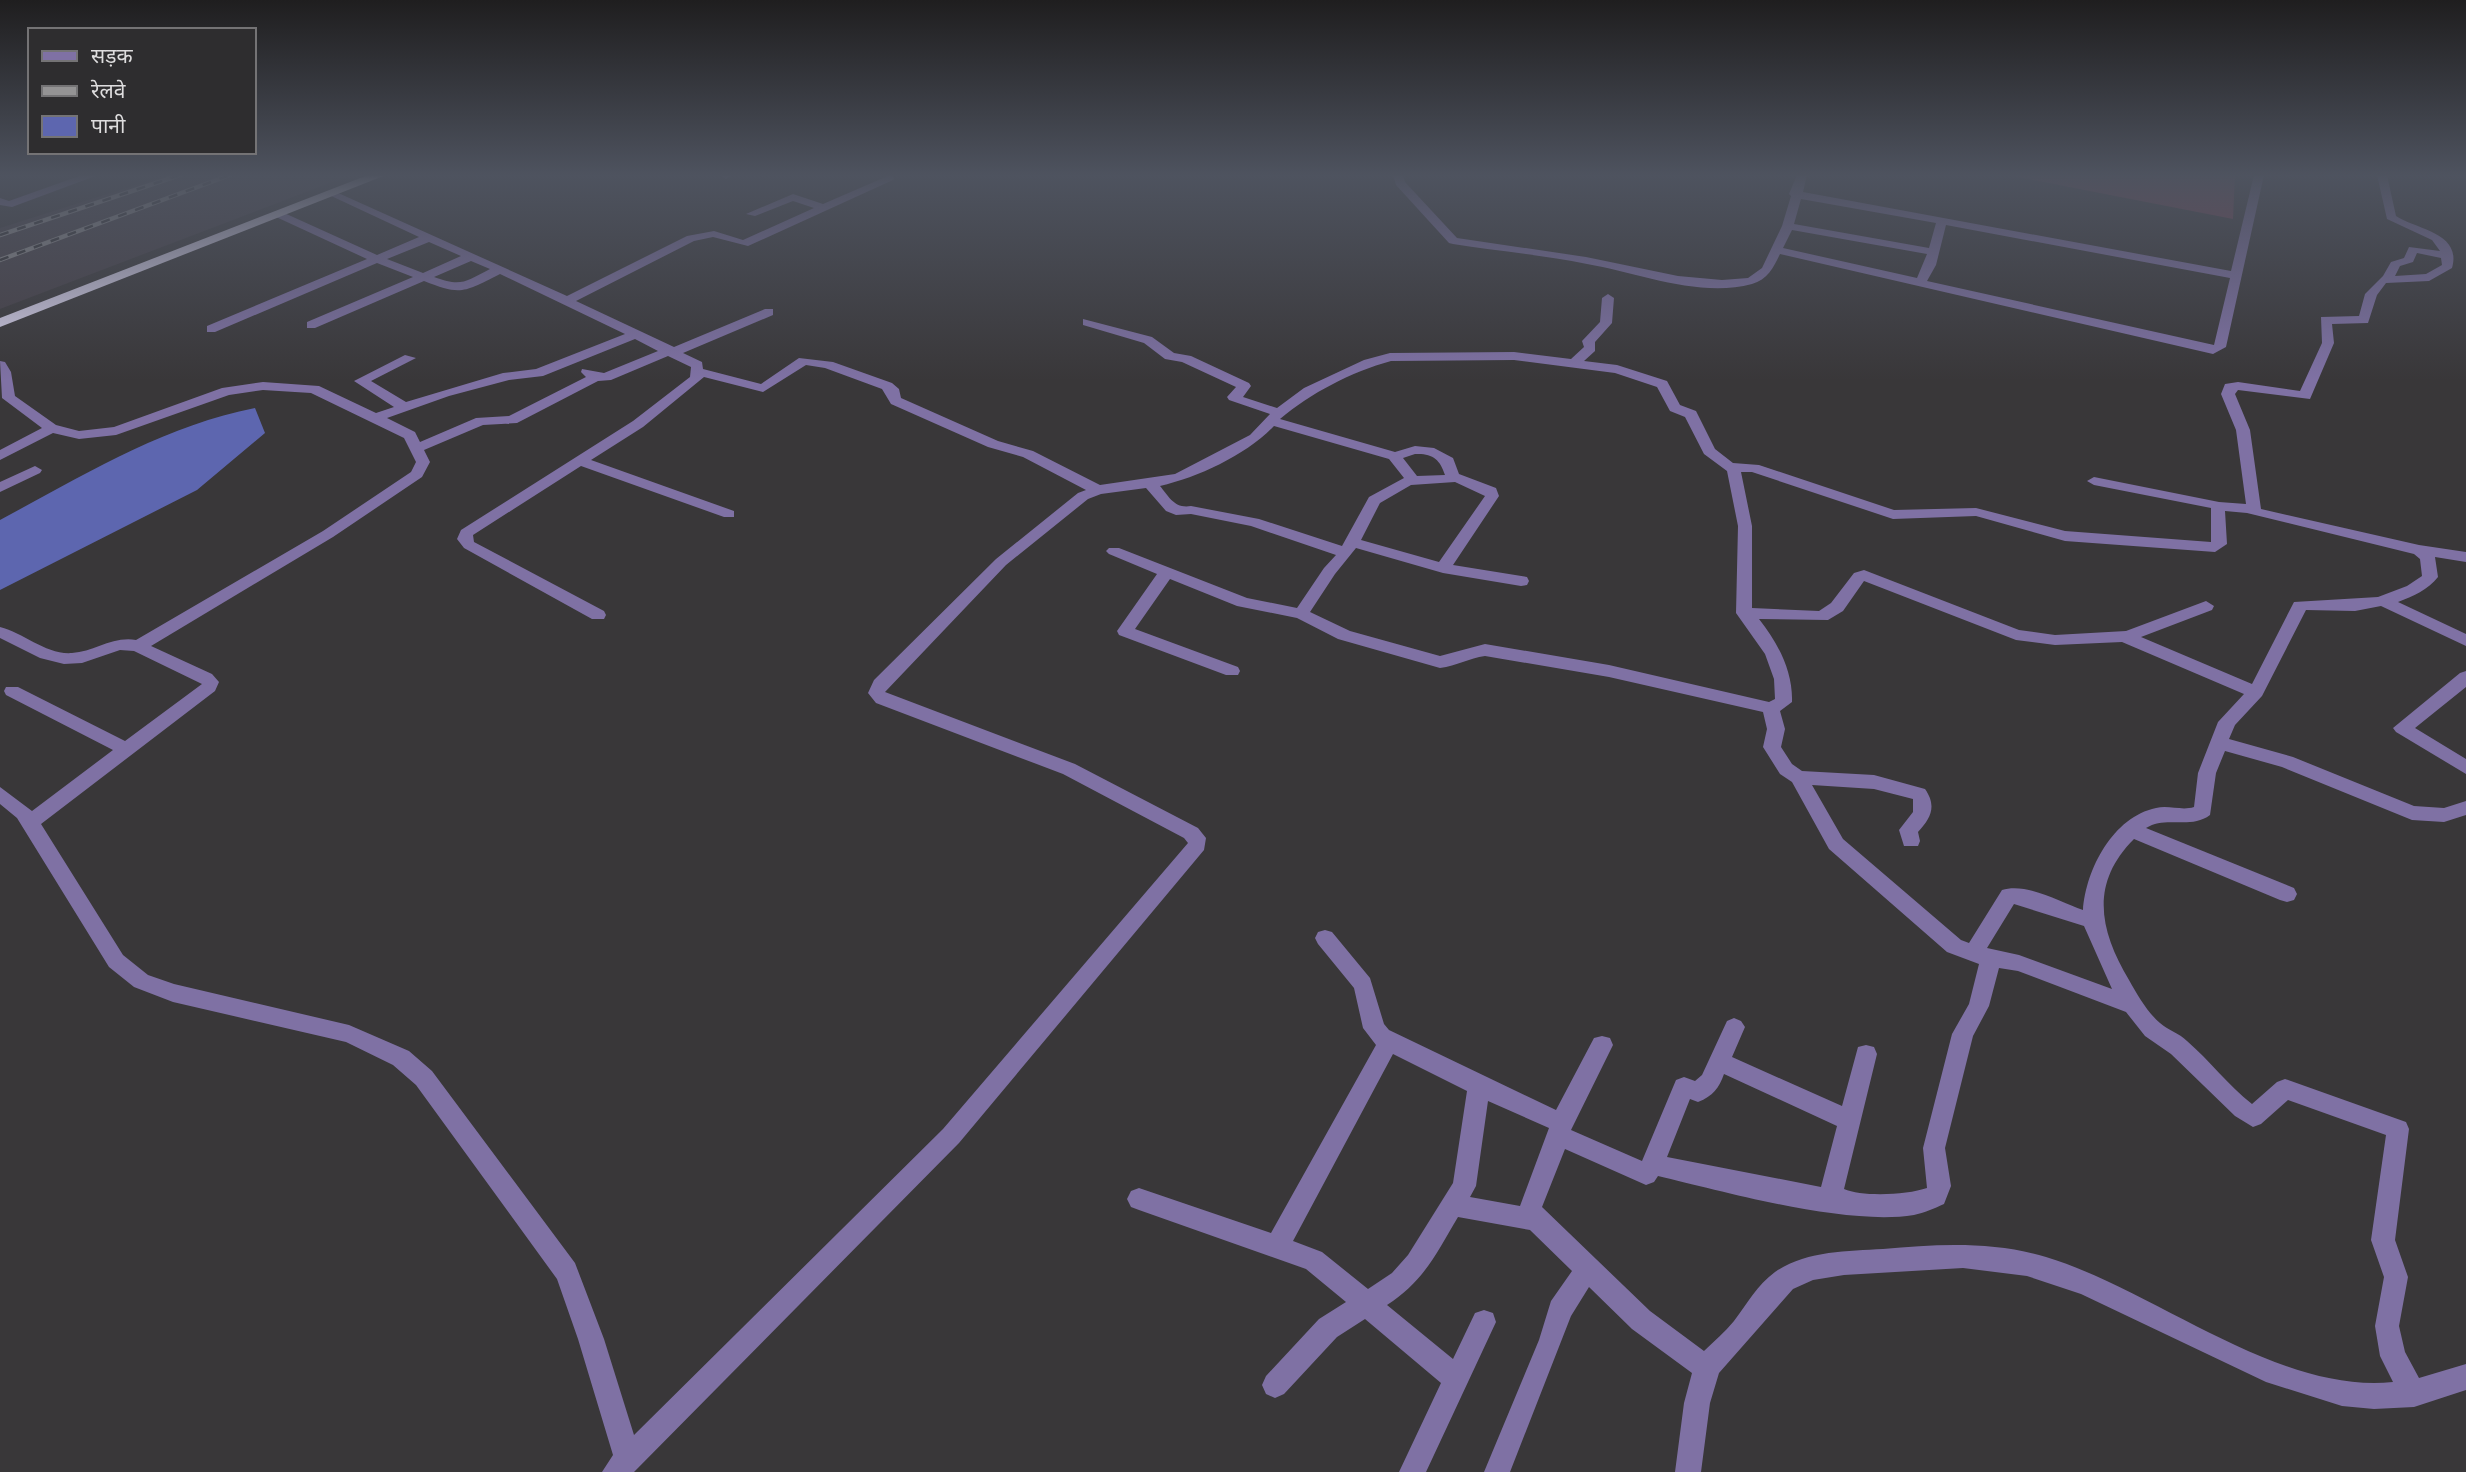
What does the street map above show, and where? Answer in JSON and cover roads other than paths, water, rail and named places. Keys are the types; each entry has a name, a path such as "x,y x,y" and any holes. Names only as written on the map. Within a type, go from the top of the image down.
{"highway":[{"path":"0,323 202,244"}],"street":[{"path":"343,244 457,289 500,269"},
{"path":"211,329 414,244"},
{"path":"444,244 672,351 697,365 699,372"},
{"path":"568,300 681,244"},
{"path":"1474,244 1586,260 1678,280 1722,284 1760,277 1780,244"},
{"path":"1887,244 1934,252"},
{"path":"1921,281 1936,244"},
{"path":"2065,244 2235,275"},
{"path":"1777,250 2213,350 2220,347 2243,244"},
{"path":"2389,278 2396,262 2409,260 2415,249 2414,244"},
{"path":"2252,509 2246,444 2228,390 2238,386 2305,396 2328,343 2325,320 2364,320 2371,294 2381,282 2389,278 2421,278 2438,274 2448,266 2448,256 2443,244"},
{"path":"2415,249 2448,256"},
{"path":"311,326 471,256"},
{"path":"1574,363 1589,352 1591,348 1588,341 1606,323 1608,298"},
{"path":"418,448 481,421 512,419 596,377 606,377 769,312"},
{"path":"1087,322 1148,340 1170,356 1186,359 1244,386 1234,397 1275,417 1395,457 1411,481"},
{"path":"376,418 500,378 538,373 637,334"},
{"path":"622,1465 951,1136 1197,845 1197,838 1191,833 1069,769 882,699 876,693 880,684 1001,562 1077,499 1098,489 1150,484 1180,477 1250,442 1275,417 1309,391 1369,363 1390,357 1514,356 1633,372 1662,384 1675,408 1691,414 1712,454 1732,467 1754,468 1893,515 1976,512 2042,531 2098,540 2215,547 2219,541 2218,506"},
{"path":"404,407 360,382 410,358"},
{"path":"570,360 596,377"},
{"path":"699,372 763,388 804,361 821,363 887,386 892,389 892,398 896,401 993,444 1033,457 1098,489"},
{"path":"1,366 3,390 51,428 79,435 116,430 227,391 263,386 314,388 410,435 418,448 423,462 417,474 328,534 138,646"},
{"path":"598,615 469,545 464,539 476,524 638,424 688,387 699,372"},
{"path":"0,456 51,428"},
{"path":"1395,457 1412,449 1436,453 1448,461 1453,478"},
{"path":"580,461 729,514"},
{"path":"1114,551 1243,602 1301,614 1345,635 1440,662 1457,660 1470,652 1485,650 1609,671 1726,700 1771,708 1783,702 1785,693 1775,654 1754,622 1744,613 1745,527 1732,467"},
{"path":"0,488 35,470"},
{"path":"1301,614 1349,547 1374,500 1384,492 1411,481 1453,478 1486,487 1492,494 1443,568"},
{"path":"2094,481 2202,500 2218,506 2252,509 2259,514 2419,550 2466,556"},
{"path":"1150,484 1171,508 1181,512 1191,510 1254,522 1443,568 1521,581"},
{"path":"2414,1394 2393,1356 2387,1326 2396,1278 2383,1240 2398,1129 2285,1089 2253,1117 2218,1090 2178,1046 2152,1029 2132,1005 2092,921 2095,885 2115,846 2131,830 2150,816 2200,814 2203,810 2207,773 2227,722 2256,692 2300,606 2352,606 2384,601 2423,585 2430,578 2427,557 2419,550"},
{"path":"1167,571 1125,631 1232,671"},
{"path":"1744,613 1822,616 1837,607 1858,578 1864,575 2016,635 2055,640 2126,637 2206,606"},
{"path":"2384,601 2466,641"},
{"path":"0,632 63,659 80,658 117,643 138,646 211,682 204,694 30,822"},
{"path":"2126,637 2146,648 2205,668 2256,692"},
{"path":"2466,677 2444,698 2402,729 2409,736 2466,767"},
{"path":"12,691 128,750"},
{"path":"1771,708 1776,729 1772,747 1786,769 1798,777 1829,833 1844,852 1954,946 1982,956 2019,963 2132,1005"},
{"path":"2220,743 2287,762 2412,813 2444,815 2466,808"},
{"path":"1798,777 1837,781 1860,778 1919,794 1924,804 1919,820 1908,830 1911,841"},
{"path":"0,794 30,822 116,961 141,981 173,993 349,1034 401,1058 424,1078 566,1272 591,1339 622,1465"},
{"path":"2131,830 2287,894"},
{"path":"1653,1164 1876,1207 1928,1202 1936,1196 1939,1186 1934,1147 1963,1034 1981,996 1982,956 2009,896 2023,897 2092,921"},
{"path":"1325,938 1363,984 1374,1028 1389,1041 1646,1174 1653,1164 1684,1087 1698,1092 1702,1086 1709,1084 1734,1027"},
{"path":"1277,1247 1389,1041"},
{"path":"1602,1045 1560,1129 1530,1209 1536,1220 1641,1320 1707,1369"},
{"path":"1836,1200 1832,1189 1866,1054"},
{"path":"1719,1061 1848,1120"},
{"path":"1275,1385 1328,1328 1409,1274 1455,1205 1467,1177 1479,1086"},
{"path":"1139,1199 1325,1266 1457,1379"},
{"path":"1455,1205 1536,1220"},
{"path":"1688,1472 1707,1369 1737,1336 1762,1301 1791,1275 1832,1265 1970,1255 2007,1258 2049,1270 2103,1292 2264,1368 2313,1385 2344,1393 2414,1394 2466,1377"},
{"path":"1497,1472 1542,1364 1560,1310 1588,1268"},
{"path":"1412,1472 1484,1322"}],"water":[{"path":"255,408 265,433 197,490 0,590 0,520 124,454 188,427"}],"railway":[{"path":"0,260 44,244"}]}
